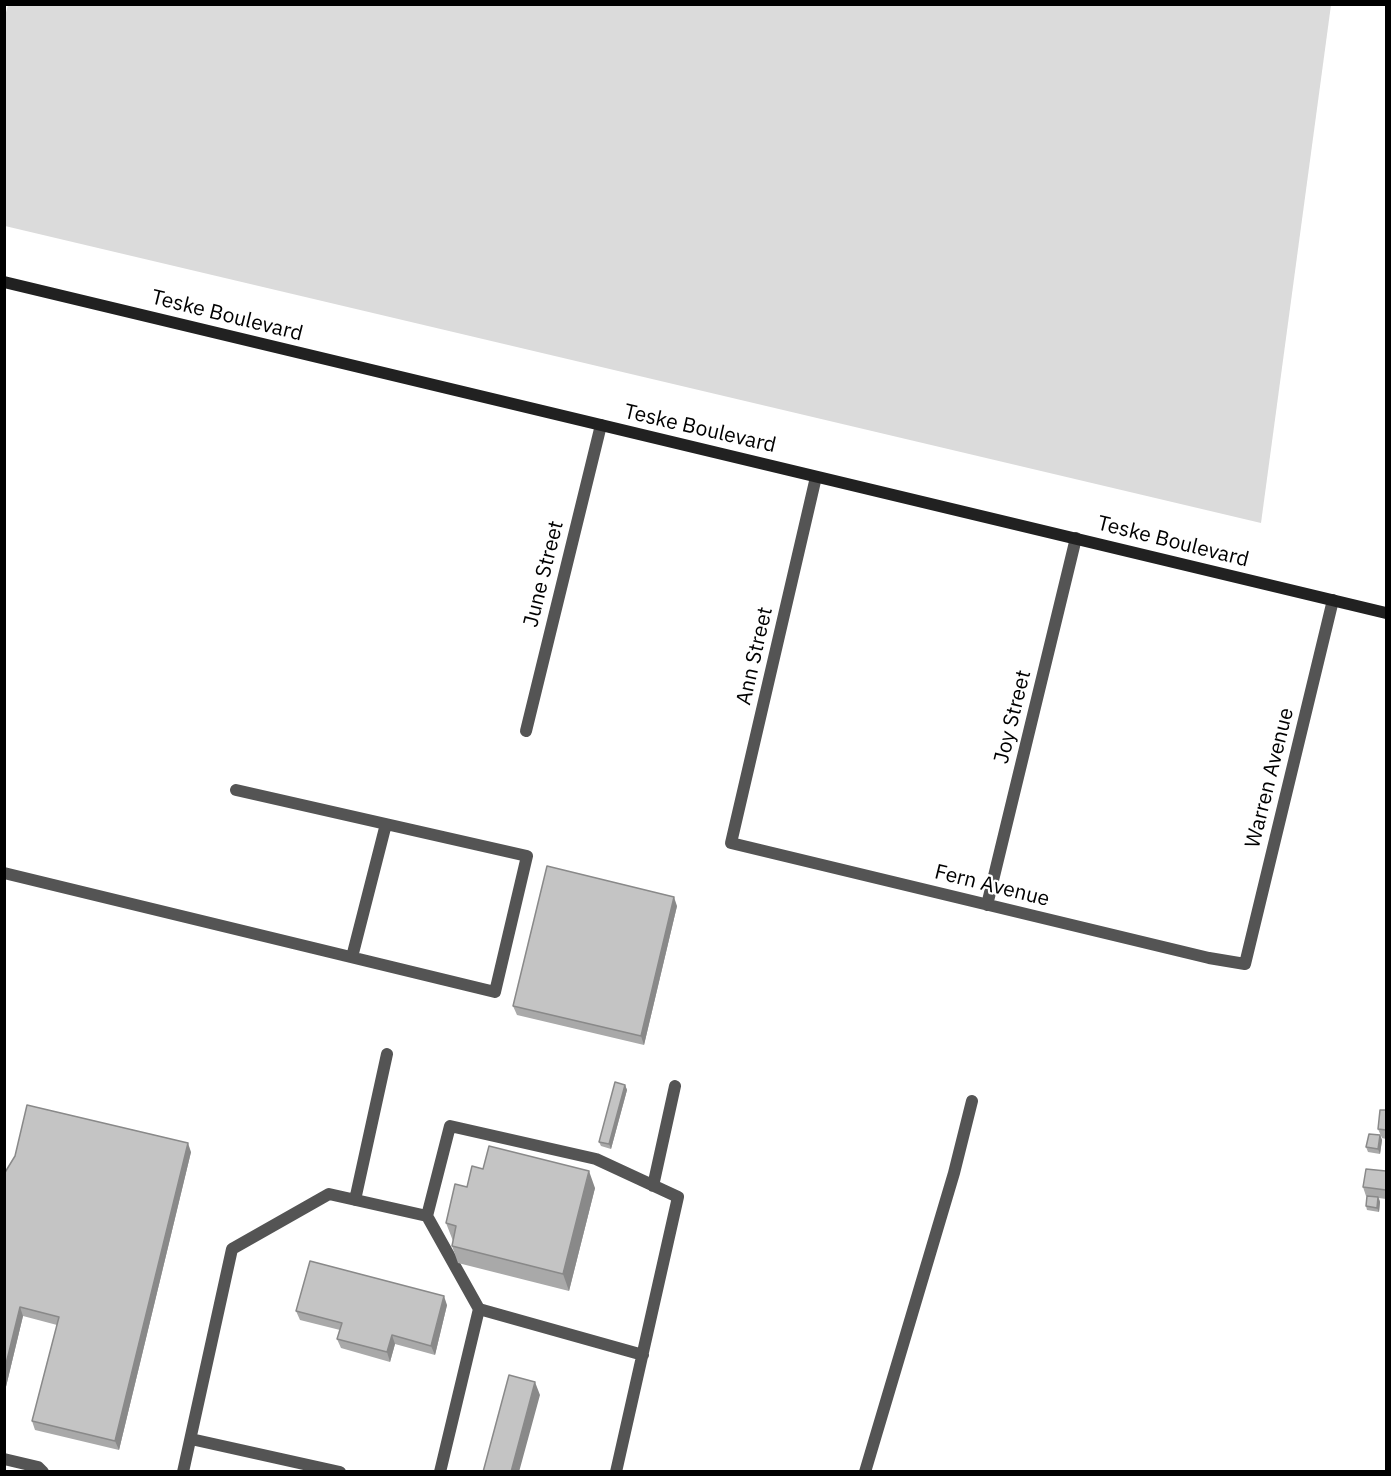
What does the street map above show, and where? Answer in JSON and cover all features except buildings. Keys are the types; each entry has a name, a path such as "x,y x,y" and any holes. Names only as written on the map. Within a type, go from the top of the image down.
{"street":[{"name":"Teske Boulevard","path":"4,282 1386,613"},
{"name":"June Street","path":"526,731 600,425"},
{"name":"Ann Street","path":"731,843 816,477"},
{"name":"Joy Street","path":"987,905 1076,538"},
{"name":"Warren Avenue","path":"1245,964 1333,600"},
{"path":"4,873 495,992 527,856 236,790"},
{"path":"352,957 386,824"},
{"name":"Fern Avenue","path":"731,843 1209,958 1245,964"},
{"path":"355,1200 387,1054"},
{"path":"653,1186 675,1086"},
{"path":"865,1472 954,1173 972,1101"},
{"path":"440,1472 478,1309 427,1216 450,1126 596,1159 678,1197 616,1472"},
{"path":"183,1472 232,1249 328,1194 427,1216"},
{"path":"478,1309 643,1355"},
{"path":"190,1439 340,1472"},
{"path":"4,1459 38,1467 44,1472"}],"shaded area":[{"path":"8,5 1331,5 1261,523 5,226 4,20"}]}
